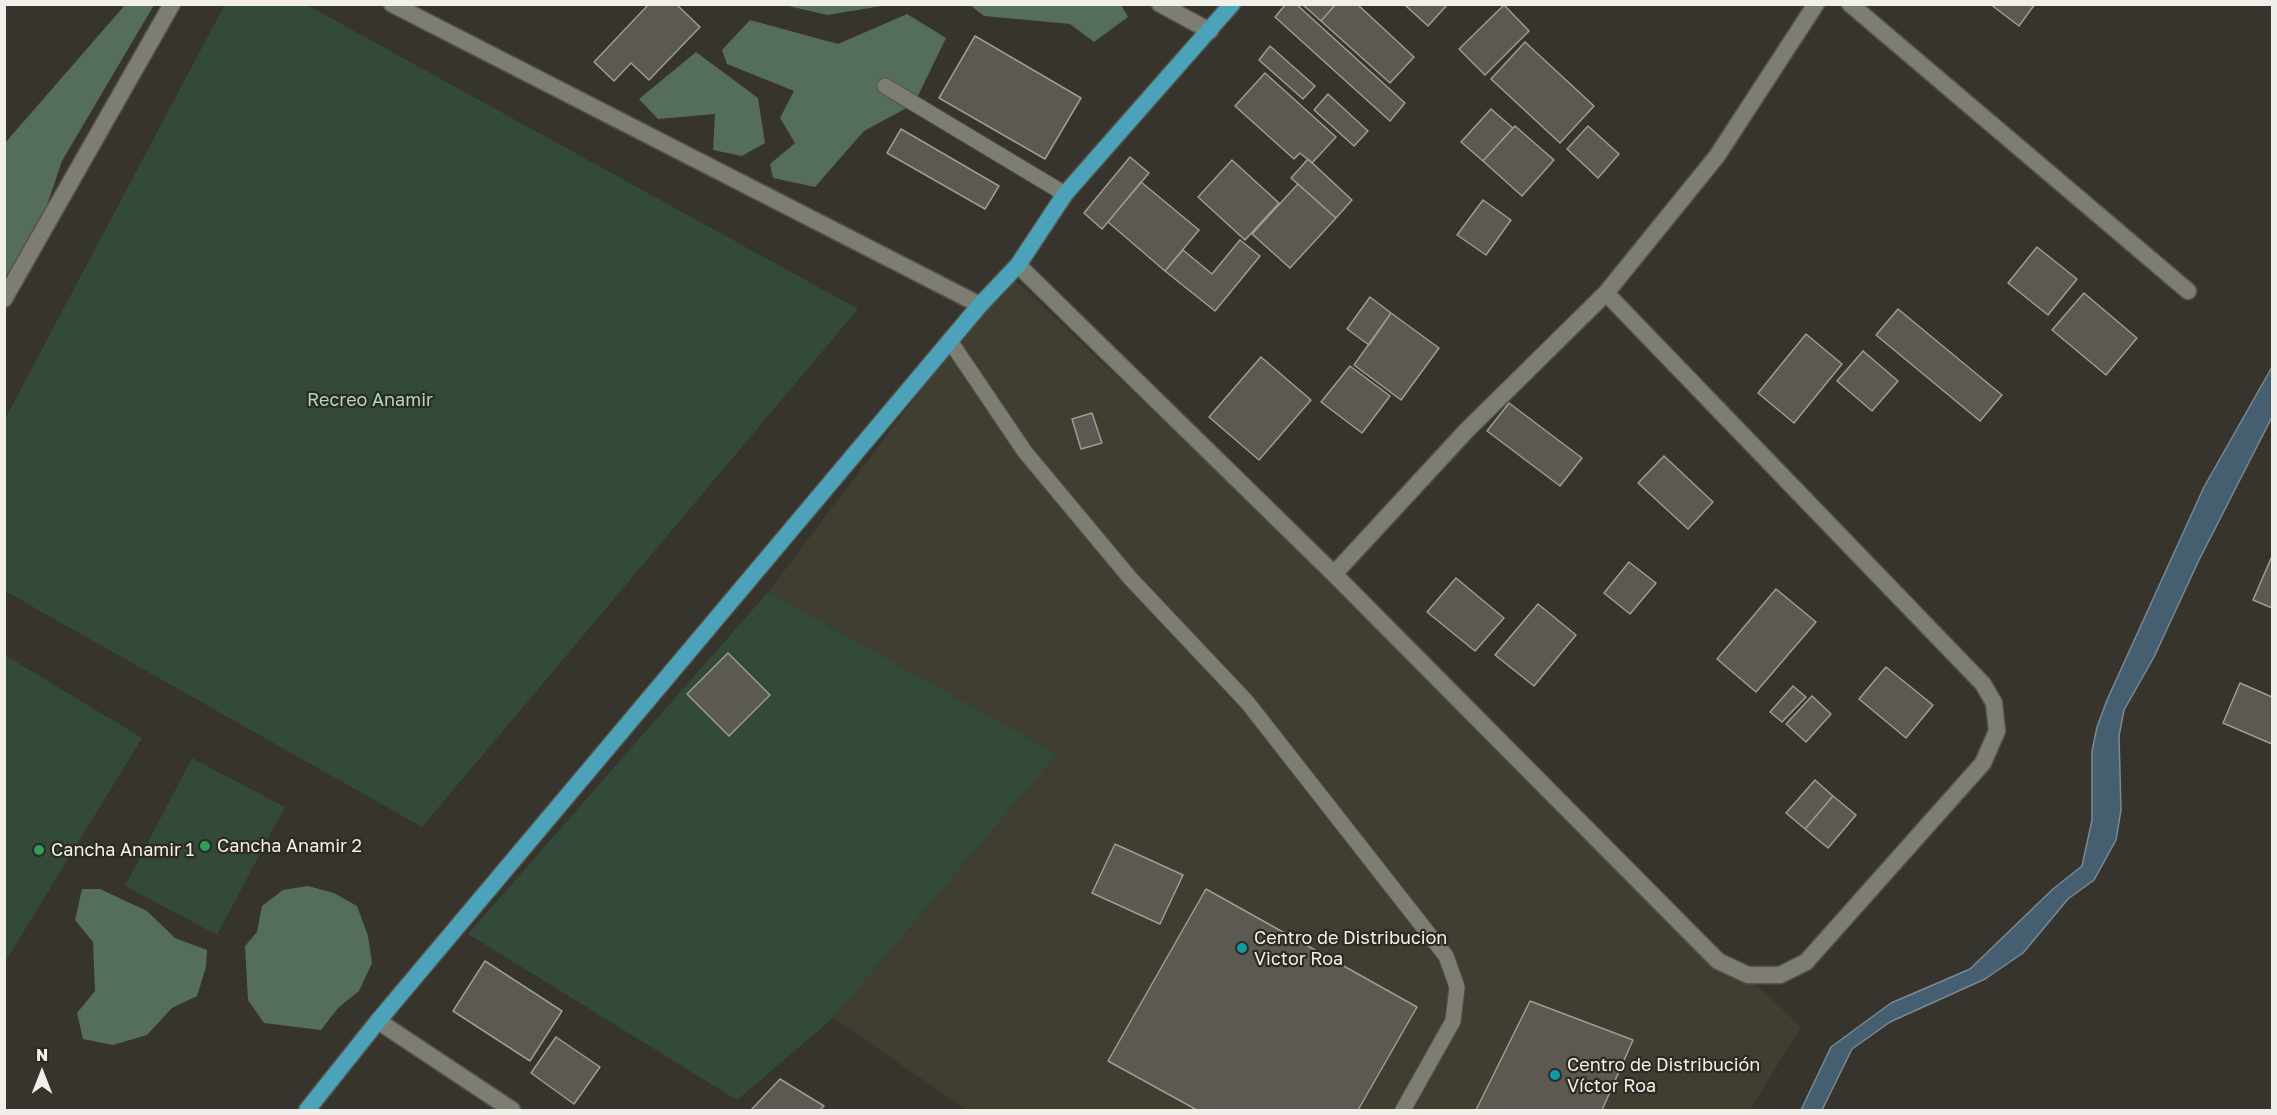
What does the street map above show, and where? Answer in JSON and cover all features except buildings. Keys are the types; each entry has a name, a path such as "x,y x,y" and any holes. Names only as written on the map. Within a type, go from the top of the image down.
{"main road":[{"path":"308,1110 378,1021 980,305 1018,265 1065,194 1210,32 1232,4"}],"street":[{"path":"4,298 172,4"},
{"path":"392,4 980,305"},
{"path":"1160,4 1210,32"},
{"path":"1334,574 1467,430 1606,292 1717,156 1816,4"},
{"path":"1850,4 2188,291"},
{"path":"1018,265 1334,574 1719,962 1748,975 1780,975 1806,962 1983,763 1997,731 1994,704 1983,684 1606,292"},
{"path":"378,1021 512,1110"}],"lane":[{"path":"885,86 1065,194"},
{"path":"950,341 1025,452 1130,578 1247,702 1446,956 1457,987 1453,1021 1403,1110"}],"shaded area":[{"path":"1009,274 1801,1027 1750,1110 967,1110 833,1018 1057,754 768,592"}],"green space":[{"name":"Recreo Anamir","path":"225,4 307,5 858,309 422,827 5,591 5,419"},
{"path":"125,5 154,5 62,161 32,249 5,276 5,143"},
{"path":"784,5 888,5 827,15"},
{"path":"970,5 1121,5 1128,17 1094,42 1070,24 984,16"},
{"path":"907,14 946,38 914,104 864,131 815,187 773,178 770,164 795,143 780,118 794,91 727,64 722,50 750,20 838,44"},
{"path":"696,52 758,98 765,143 742,156 713,150 715,114 658,119 639,99"},
{"path":"768,592 1057,754 833,1018 737,1100 468,934"},
{"name":"Cancha Anamir 1","path":"5,655 142,738 5,962"},
{"name":"Cancha Anamir 2","path":"192,758 285,807 217,935 125,886"},
{"path":"308,886 334,893 357,906 368,936 372,963 359,991 338,1008 321,1030 264,1023 248,1000 245,946 257,932 262,906 283,890"},
{"path":"82,889 100,889 147,911 175,938 207,950 206,967 197,996 172,1008 147,1035 113,1045 83,1039 77,1013 95,991 93,942 75,920"}],"water":[{"path":"2272,367 2272,417 2199,560 2154,657 2124,710 2119,736 2121,810 2116,840 2094,880 2068,899 2023,953 1985,979 1890,1022 1852,1049 1822,1110 1801,1110 1831,1047 1891,1003 1970,969 2053,889 2082,866 2092,820 2092,751 2097,727 2107,700 2204,487"}],"place":[{"name":"Cancha Anamir 2","path":"205,846"},
{"name":"Cancha Anamir 1","path":"39,850"},
{"name":"Centro de Distribucion Victor Roa","path":"1242,948"},
{"name":"Centro de Distribución Víctor Roa","path":"1555,1075"}]}
